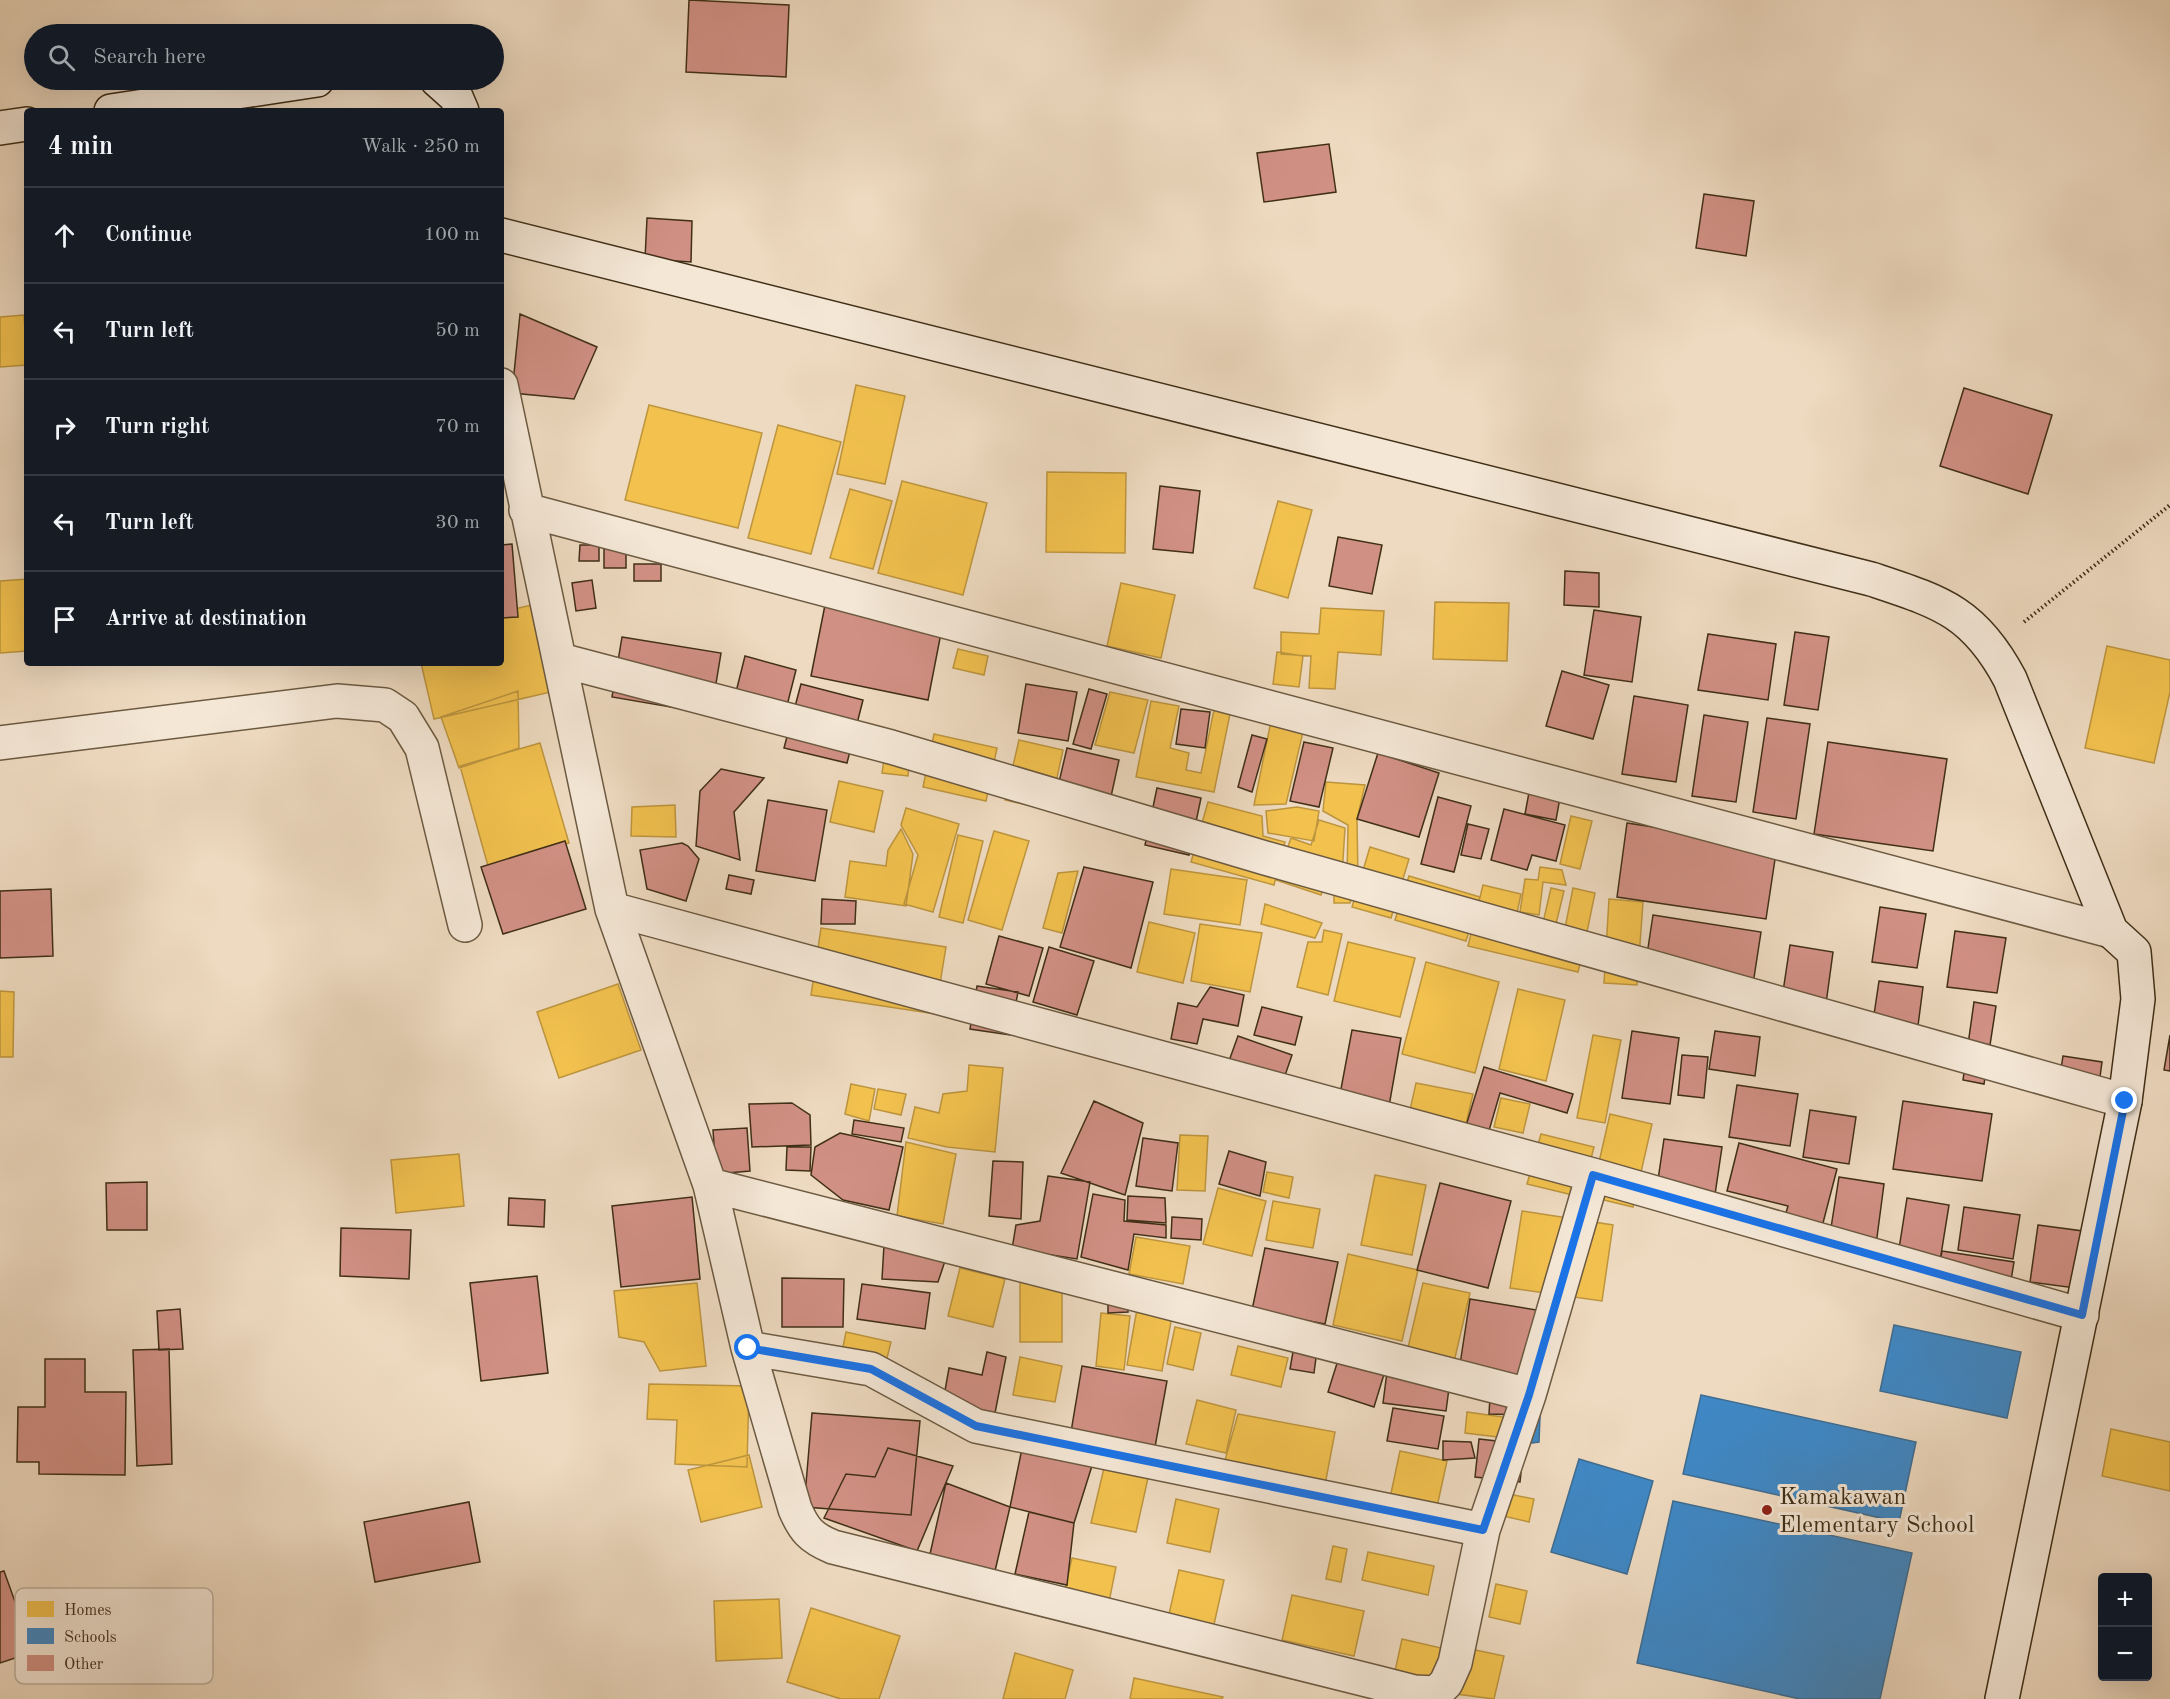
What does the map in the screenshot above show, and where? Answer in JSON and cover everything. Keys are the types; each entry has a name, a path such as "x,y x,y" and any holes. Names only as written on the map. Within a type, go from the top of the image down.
{"street":[{"path":"131,108 250,90"},
{"path":"449,90 456,96 461,108"},
{"path":"0,128 24,124"},
{"path":"504,236 1871,579 1926,597 1964,617 1993,647 2010,679 2111,931 2134,952 2138,999 2125,1101 2002,1699"},
{"path":"504,400 612,909 710,1185 748,1348 795,1509 805,1531 815,1540 844,1550 1356,1678 1413,1692 1436,1693 1446,1683 1455,1663 1483,1530 1529,1395 1593,1175"},
{"path":"526,510 2111,931"},
{"path":"560,660 891,747 1265,858 2125,1101"},
{"path":"0,743 337,701 385,705 403,717 422,748 465,925"},
{"path":"612,909 1593,1175 2082,1315"},
{"path":"710,1185 1529,1395"},
{"path":"748,1348 871,1369 976,1426 1483,1530"}],"path":[{"path":"1993,647 2170,505"}],"building: Homes":[{"path":"24,315 24,365 0,367 0,317"},
{"path":"856,385 905,396 885,484 837,474"},
{"path":"649,405 762,433 738,528 625,500"},
{"path":"778,425 841,442 811,554 748,538"},
{"path":"1047,472 1126,473 1125,553 1046,552"},
{"path":"902,481 987,503 963,595 878,573"},
{"path":"850,489 892,501 873,569 830,558"},
{"path":"1278,501 1312,510 1288,598 1254,588"},
{"path":"24,579 24,651 0,653 0,581"},
{"path":"1121,583 1175,595 1161,658 1107,646"},
{"path":"1435,602 1509,603 1507,661 1433,659"},
{"path":"536,604 555,691 434,719 422,666 504,666 504,611"},
{"path":"1321,608 1384,611 1381,655 1338,652 1335,689 1309,688 1311,656 1281,654 1281,632 1319,634"},
{"path":"2107,646 2170,660 2170,692 2154,763 2085,748"},
{"path":"958,649 988,656 984,675 953,668"},
{"path":"1277,652 1303,656 1299,687 1273,684"},
{"path":"518,691 519,748 459,768 441,717"},
{"path":"1110,692 1148,700 1134,753 1095,745"},
{"path":"1151,701 1179,706 1170,748 1189,753 1186,770 1201,773 1214,710 1230,714 1214,792 1136,777"},
{"path":"1271,721 1303,732 1286,804 1254,805"},
{"path":"934,734 997,748 986,801 923,787"},
{"path":"887,740 911,743 908,776 882,773"},
{"path":"1019,740 1063,750 1050,810 1005,800"},
{"path":"540,743 569,843 488,866 460,766"},
{"path":"839,781 883,791 874,832 830,822"},
{"path":"1326,782 1365,785 1357,819 1358,879 1350,903 1334,903 1334,881 1347,878 1348,825 1323,811"},
{"path":"1208,802 1262,816 1263,836 1285,842 1274,885 1191,862"},
{"path":"675,805 676,837 631,836 632,807"},
{"path":"1297,807 1319,811 1314,841 1268,833 1266,811"},
{"path":"906,808 959,824 933,912 904,904 918,855 901,825"},
{"path":"1571,816 1592,821 1580,869 1560,864"},
{"path":"1319,820 1345,828 1342,875 1326,881 1321,895 1276,880 1291,838 1311,845"},
{"path":"901,829 913,854 906,906 845,897 850,861 886,866 888,850"},
{"path":"994,831 1029,841 1002,930 968,920"},
{"path":"958,835 983,841 963,923 939,917"},
{"path":"1370,847 1409,859 1391,918 1352,907"},
{"path":"1540,867 1562,870 1566,885 1543,882 1539,915 1520,912 1525,879 1538,880"},
{"path":"1171,869 1247,880 1240,925 1164,914"},
{"path":"1078,871 1062,933 1043,928 1058,873"},
{"path":"1409,876 1480,897 1466,941 1395,920"},
{"path":"1483,885 1521,894 1517,913 1542,927 1551,888 1564,891 1555,928 1587,936 1578,972 1468,946"},
{"path":"1573,888 1595,893 1587,932 1565,928"},
{"path":"1609,899 1643,902 1637,985 1604,983"},
{"path":"1265,904 1322,923 1315,938 1261,924"},
{"path":"1149,922 1195,933 1183,983 1137,972"},
{"path":"1200,924 1262,933 1250,992 1191,981"},
{"path":"821,928 946,947 935,1014 811,995"},
{"path":"1324,930 1342,934 1328,995 1297,987 1308,942 1322,942"},
{"path":"1348,942 1415,958 1400,1017 1334,1001"},
{"path":"1426,962 1499,982 1475,1073 1402,1054"},
{"path":"618,984 641,1050 559,1078 537,1012"},
{"path":"1518,989 1565,1000 1546,1081 1499,1069"},
{"path":"0,991 14,992 13,1057 0,1057"},
{"path":"1593,1035 1621,1040 1605,1123 1577,1118"},
{"path":"969,1065 1003,1068 995,1152 947,1147 908,1138 915,1107 939,1113 943,1094 967,1091"},
{"path":"1416,1083 1473,1094 1462,1141 1406,1128"},
{"path":"851,1084 875,1089 869,1121 845,1114"},
{"path":"878,1089 906,1094 901,1115 874,1109"},
{"path":"1501,1098 1530,1104 1523,1133 1494,1127"},
{"path":"1610,1114 1652,1124 1633,1207 1591,1197"},
{"path":"1541,1134 1594,1147 1581,1197 1527,1184"},
{"path":"1180,1135 1208,1136 1205,1191 1177,1190"},
{"path":"906,1142 956,1154 943,1224 897,1216"},
{"path":"459,1154 464,1206 396,1213 391,1160"},
{"path":"1267,1172 1293,1177 1289,1198 1263,1192"},
{"path":"1375,1175 1426,1185 1412,1255 1361,1245"},
{"path":"1218,1188 1266,1201 1252,1256 1203,1244"},
{"path":"1273,1201 1320,1209 1313,1248 1266,1240"},
{"path":"1522,1211 1613,1225 1602,1301 1510,1288"},
{"path":"1136,1237 1190,1246 1183,1284 1129,1274"},
{"path":"1348,1254 1418,1270 1402,1341 1333,1325"},
{"path":"960,1268 1005,1279 993,1327 948,1316"},
{"path":"1020,1281 1062,1281 1062,1342 1020,1342"},
{"path":"697,1283 706,1366 660,1371 644,1342 619,1337 614,1291"},
{"path":"1423,1283 1470,1293 1454,1362 1407,1352"},
{"path":"1137,1309 1172,1316 1162,1371 1127,1365"},
{"path":"1101,1313 1130,1316 1124,1370 1096,1366"},
{"path":"1175,1327 1201,1333 1193,1370 1167,1364"},
{"path":"846,1332 891,1342 885,1366 841,1357"},
{"path":"1238,1346 1288,1358 1281,1387 1231,1375"},
{"path":"1020,1357 1062,1366 1055,1402 1013,1395"},
{"path":"649,1384 749,1386 747,1467 675,1464 677,1420 647,1419"},
{"path":"1197,1400 1236,1410 1226,1453 1186,1444"},
{"path":"1467,1412 1524,1420 1522,1440 1465,1433"},
{"path":"1238,1414 1335,1432 1321,1506 1220,1478"},
{"path":"2111,1429 2170,1442 2170,1491 2102,1476"},
{"path":"1400,1451 1447,1461 1437,1507 1390,1498"},
{"path":"749,1455 762,1507 701,1522 688,1470"},
{"path":"1104,1468 1148,1478 1136,1532 1091,1523"},
{"path":"1504,1493 1534,1499 1529,1522 1499,1515"},
{"path":"1176,1499 1219,1509 1210,1552 1167,1543"},
{"path":"1333,1546 1347,1549 1341,1582 1326,1579"},
{"path":"1368,1552 1434,1566 1428,1595 1362,1580"},
{"path":"1072,1558 1116,1567 1107,1612 1062,1602"},
{"path":"1179,1570 1224,1580 1212,1633 1167,1623"},
{"path":"1496,1584 1527,1591 1520,1624 1489,1617"},
{"path":"1292,1595 1364,1611 1354,1656 1282,1640"},
{"path":"779,1599 782,1658 716,1661 714,1601"},
{"path":"811,1608 900,1636 879,1699 841,1699 787,1682"},
{"path":"1402,1639 1441,1648 1433,1684 1394,1676"},
{"path":"1466,1648 1504,1656 1494,1699 1456,1694"},
{"path":"1015,1653 1073,1670 1065,1699 1003,1699"},
{"path":"1134,1678 1223,1697 1222,1699 1130,1699"}],"building: Schools":[{"path":"1894,1325 2021,1352 2007,1418 1880,1391"},
{"path":"1701,1395 1916,1442 1899,1522 1683,1474"},
{"path":"1524,1417 1540,1417 1539,1442 1524,1444"},
{"path":"1579,1459 1653,1481 1627,1574 1551,1552"},
{"path":"1673,1501 1912,1553 1880,1699 1800,1699 1637,1663"}],"building: Other":[{"path":"689,0 789,5 786,77 686,72"},
{"path":"1329,144 1336,192 1264,202 1257,153"},
{"path":"1704,194 1754,201 1746,256 1696,248"},
{"path":"647,218 692,221 691,262 645,259"},
{"path":"520,314 597,347 574,399 512,393"},
{"path":"1964,388 2052,415 2028,494 1940,466"},
{"path":"1160,486 1200,491 1193,553 1153,549"},
{"path":"1338,537 1382,545 1372,594 1329,586"},
{"path":"604,539 626,539 626,568 604,568"},
{"path":"512,544 518,617 504,618 504,545"},
{"path":"580,545 599,545 599,561 579,561"},
{"path":"634,564 661,564 661,581 634,581"},
{"path":"1565,571 1599,573 1599,607 1564,605"},
{"path":"592,580 596,608 576,611 572,583"},
{"path":"825,605 942,628 928,700 811,676"},
{"path":"1594,610 1641,617 1632,682 1584,675"},
{"path":"1795,632 1829,637 1818,710 1784,705"},
{"path":"1708,634 1776,644 1768,700 1698,690"},
{"path":"622,637 721,653 711,714 612,697"},
{"path":"745,656 796,670 780,733 729,720"},
{"path":"1562,671 1609,685 1593,739 1546,726"},
{"path":"801,684 863,700 847,763 784,748"},
{"path":"1026,684 1077,692 1068,741 1018,733"},
{"path":"1089,689 1107,694 1091,749 1073,744"},
{"path":"1634,696 1688,705 1676,782 1622,774"},
{"path":"1181,709 1210,712 1205,748 1176,744"},
{"path":"1704,715 1748,722 1736,802 1692,796"},
{"path":"1767,718 1810,724 1796,819 1753,812"},
{"path":"1252,735 1267,739 1252,792 1238,787"},
{"path":"1304,742 1333,748 1319,807 1290,801"},
{"path":"1828,742 1947,759 1933,851 1814,834"},
{"path":"1067,748 1119,760 1105,824 1052,812"},
{"path":"1378,753 1439,773 1419,837 1357,819"},
{"path":"721,769 764,778 734,812 740,860 696,846 700,791"},
{"path":"1530,787 1561,792 1556,820 1525,814"},
{"path":"1157,788 1201,798 1189,855 1145,845"},
{"path":"1438,797 1471,806 1454,872 1421,864"},
{"path":"768,800 827,810 815,881 756,871"},
{"path":"1504,809 1565,825 1556,861 1532,855 1527,870 1491,860"},
{"path":"1627,823 1777,846 1766,919 1617,897"},
{"path":"1468,824 1489,829 1481,859 1461,855"},
{"path":"565,841 586,909 503,934 481,867"},
{"path":"682,843 688,846 699,859 686,901 647,889 640,850"},
{"path":"1084,867 1153,882 1131,968 1060,947"},
{"path":"729,875 754,880 751,894 726,889"},
{"path":"51,889 53,956 0,958 0,891"},
{"path":"822,899 856,901 855,924 821,924"},
{"path":"1880,907 1926,914 1917,968 1872,962"},
{"path":"1653,915 1761,932 1751,997 1643,981"},
{"path":"1955,931 2006,938 1997,993 1947,987"},
{"path":"999,936 1043,948 1029,996 986,984"},
{"path":"1790,945 1833,952 1825,1011 1781,1005"},
{"path":"1049,947 1094,961 1077,1015 1033,1002"},
{"path":"1879,981 1923,987 1916,1041 1871,1035"},
{"path":"977,986 1018,992 1010,1035 970,1029"},
{"path":"1210,987 1244,995 1238,1026 1203,1019 1197,1044 1171,1039 1178,1003 1197,1007"},
{"path":"1974,1002 1996,1006 1984,1084 1963,1080"},
{"path":"1262,1007 1302,1017 1295,1045 1254,1035"},
{"path":"1352,1030 1401,1038 1385,1129 1335,1121"},
{"path":"1632,1031 1679,1038 1670,1104 1622,1098"},
{"path":"1715,1031 1760,1037 1755,1076 1709,1069"},
{"path":"2170,1035 2170,1071 2164,1070"},
{"path":"1238,1036 1292,1055 1280,1090 1225,1072"},
{"path":"1682,1055 1708,1057 1704,1098 1678,1095"},
{"path":"2063,1056 2102,1062 2097,1099 2057,1094"},
{"path":"1484,1067 1573,1094 1567,1113 1500,1093 1488,1134 1458,1152"},
{"path":"1737,1085 1798,1094 1790,1146 1729,1137"},
{"path":"1094,1101 1143,1123 1125,1195 1061,1173"},
{"path":"1903,1101 1992,1114 1982,1181 1893,1169"},
{"path":"792,1103 810,1115 811,1145 752,1147 749,1104"},
{"path":"1810,1110 1856,1117 1849,1164 1803,1157"},
{"path":"854,1120 904,1128 901,1142 852,1134"},
{"path":"747,1128 750,1171 716,1174 713,1130"},
{"path":"840,1133 903,1147 889,1210 843,1200 811,1175 815,1147"},
{"path":"1143,1138 1178,1143 1172,1191 1136,1186"},
{"path":"1664,1139 1722,1147 1712,1215 1654,1207"},
{"path":"1739,1143 1837,1169 1817,1246 1779,1236 1788,1206 1727,1191"},
{"path":"787,1147 811,1147 810,1171 786,1170"},
{"path":"1229,1151 1266,1162 1260,1196 1219,1184"},
{"path":"993,1161 1023,1162 1021,1219 989,1216"},
{"path":"1048,1176 1090,1182 1077,1259 1012,1249 1016,1225 1040,1221"},
{"path":"1839,1177 1884,1184 1874,1260 1827,1253"},
{"path":"147,1182 147,1230 107,1230 106,1183"},
{"path":"1440,1183 1511,1201 1488,1288 1417,1270"},
{"path":"1093,1194 1125,1200 1124,1221 1166,1225 1166,1238 1134,1234 1128,1270 1081,1257"},
{"path":"1128,1196 1165,1198 1166,1223 1127,1220"},
{"path":"692,1197 700,1279 621,1287 612,1206"},
{"path":"509,1198 545,1200 544,1227 508,1225"},
{"path":"1907,1198 1949,1205 1940,1261 1898,1255"},
{"path":"1964,1207 2020,1215 2013,1259 1958,1250"},
{"path":"1172,1217 1202,1219 1201,1240 1171,1238"},
{"path":"2038,1225 2083,1231 2075,1288 2030,1282"},
{"path":"341,1228 411,1230 409,1279 340,1276"},
{"path":"884,1245 949,1249 938,1282 882,1279"},
{"path":"1265,1248 1338,1262 1325,1324 1252,1310"},
{"path":"1942,1251 2014,1262 2008,1299 1936,1288"},
{"path":"537,1276 548,1373 481,1381 470,1283"},
{"path":"782,1278 844,1279 843,1327 782,1327"},
{"path":"862,1284 930,1293 925,1329 857,1319"},
{"path":"1108,1293 1128,1293 1128,1312 1108,1313"},
{"path":"1470,1299 1555,1313 1542,1385 1459,1371"},
{"path":"180,1309 183,1349 159,1350 157,1311"},
{"path":"1294,1346 1317,1350 1314,1373 1290,1369"},
{"path":"169,1349 172,1464 137,1466 133,1350"},
{"path":"987,1352 1006,1357 995,1413 943,1402 949,1368 982,1375"},
{"path":"1339,1357 1385,1371 1374,1407 1328,1392"},
{"path":"45,1359 85,1359 85,1392 126,1392 125,1475 39,1474 39,1462 17,1462 18,1407 45,1407"},
{"path":"1082,1366 1167,1381 1155,1447 1071,1432"},
{"path":"1387,1372 1450,1381 1446,1411 1383,1403"},
{"path":"1490,1397 1527,1415 1489,1414"},
{"path":"1393,1408 1444,1416 1438,1449 1387,1441"},
{"path":"812,1413 920,1421 911,1515 804,1507"},
{"path":"1025,1434 1096,1453 1074,1523 1010,1507"},
{"path":"1479,1439 1524,1444 1520,1482 1475,1477"},
{"path":"1443,1441 1471,1442 1475,1458 1443,1460"},
{"path":"888,1448 953,1466 917,1551 824,1518 846,1474 875,1477"},
{"path":"946,1483 1010,1507 995,1571 930,1554"},
{"path":"469,1502 480,1562 375,1582 364,1522"},
{"path":"1029,1512 1074,1523 1067,1585 1015,1574"},
{"path":"4,1571 15,1602 15,1658 0,1663 0,1572"}],"place":[{"name":"Kamakawan Elementary School","path":"1767,1510"}],"route":[{"path":"748,1348 871,1369 976,1426 1483,1530 1529,1395 1593,1175 2082,1315 2125,1101"}]}
